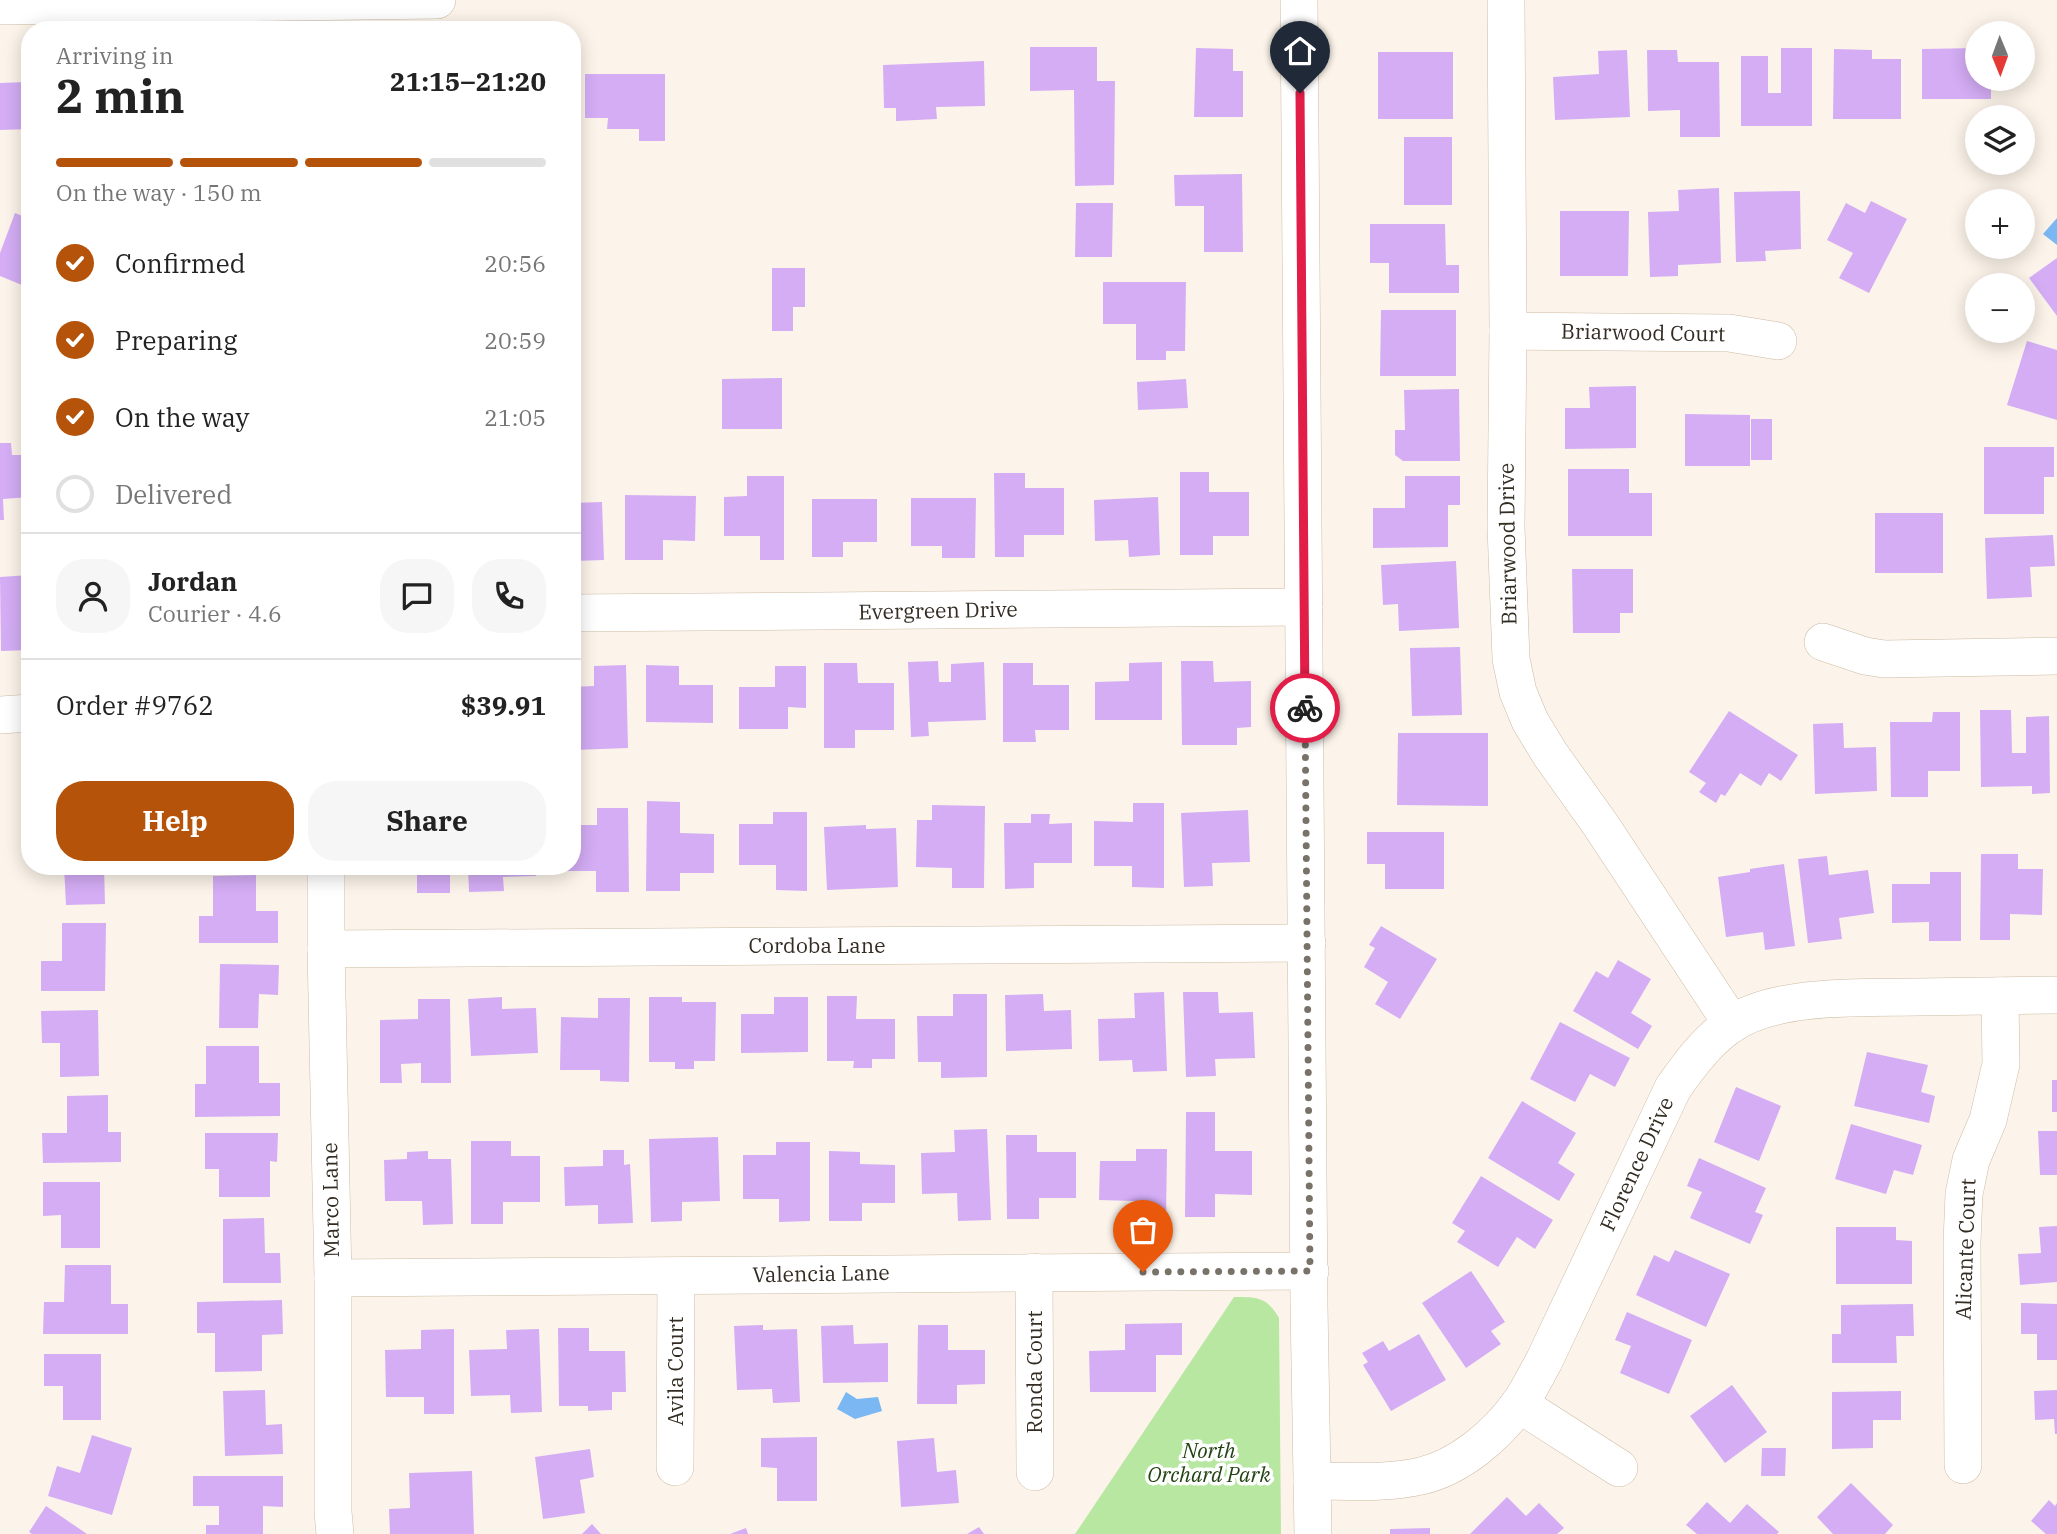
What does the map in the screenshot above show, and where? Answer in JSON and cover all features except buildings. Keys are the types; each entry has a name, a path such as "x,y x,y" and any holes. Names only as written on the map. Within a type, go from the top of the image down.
{"street":[{"path":"0,6 438,0"},
{"path":"1299,0 1313,1534"},
{"name":"Briarwood Drive","path":"1506,0 1506,527 1511,659 1518,692 1530,721 1550,754 1605,831 1732,1024"},
{"name":"Briarwood Court","path":"1508,331 1729,333 1778,341"},
{"name":"Evergreen Drive","path":"581,613 1304,607"},
{"path":"1823,642 1865,656 1884,659 2057,656"},
{"path":"0,715 21,714"},
{"name":"Marco Lane","path":"326,875 335,1534"},
{"name":"Cordoba Lane","path":"326,949 1307,943"},
{"name":"Florence Drive","path":"1312,1481 1382,1480 1422,1476 1456,1462 1486,1441 1519,1404 1544,1361 1673,1088 1702,1049 1732,1024 1756,1012 1783,1005 1837,999 2057,995"},
{"name":"Alicante Court","path":"1963,1465 1964,1194 1971,1160 1988,1120 2001,1065 2000,996"},
{"name":"Valencia Lane","path":"333,1278 1310,1271"},
{"name":"Ronda Court","path":"1034,1272 1035,1472"},
{"name":"Avila Court","path":"675,1467 676,1276"},
{"path":"1519,1404 1619,1468"}],"green space":[{"name":"North Orchard Park","path":"1234,1297 1249,1297 1266,1302 1279,1318 1281,1534 1075,1534"}],"water":[{"path":"2057,218 2057,245 2043,234"},
{"path":"846,1392 857,1399 878,1397 882,1411 855,1419 837,1409"}],"way so far":[{"path":"1143,1272 1310,1271 1305,708"}],"route":[{"path":"1300,93 1305,708"}]}
